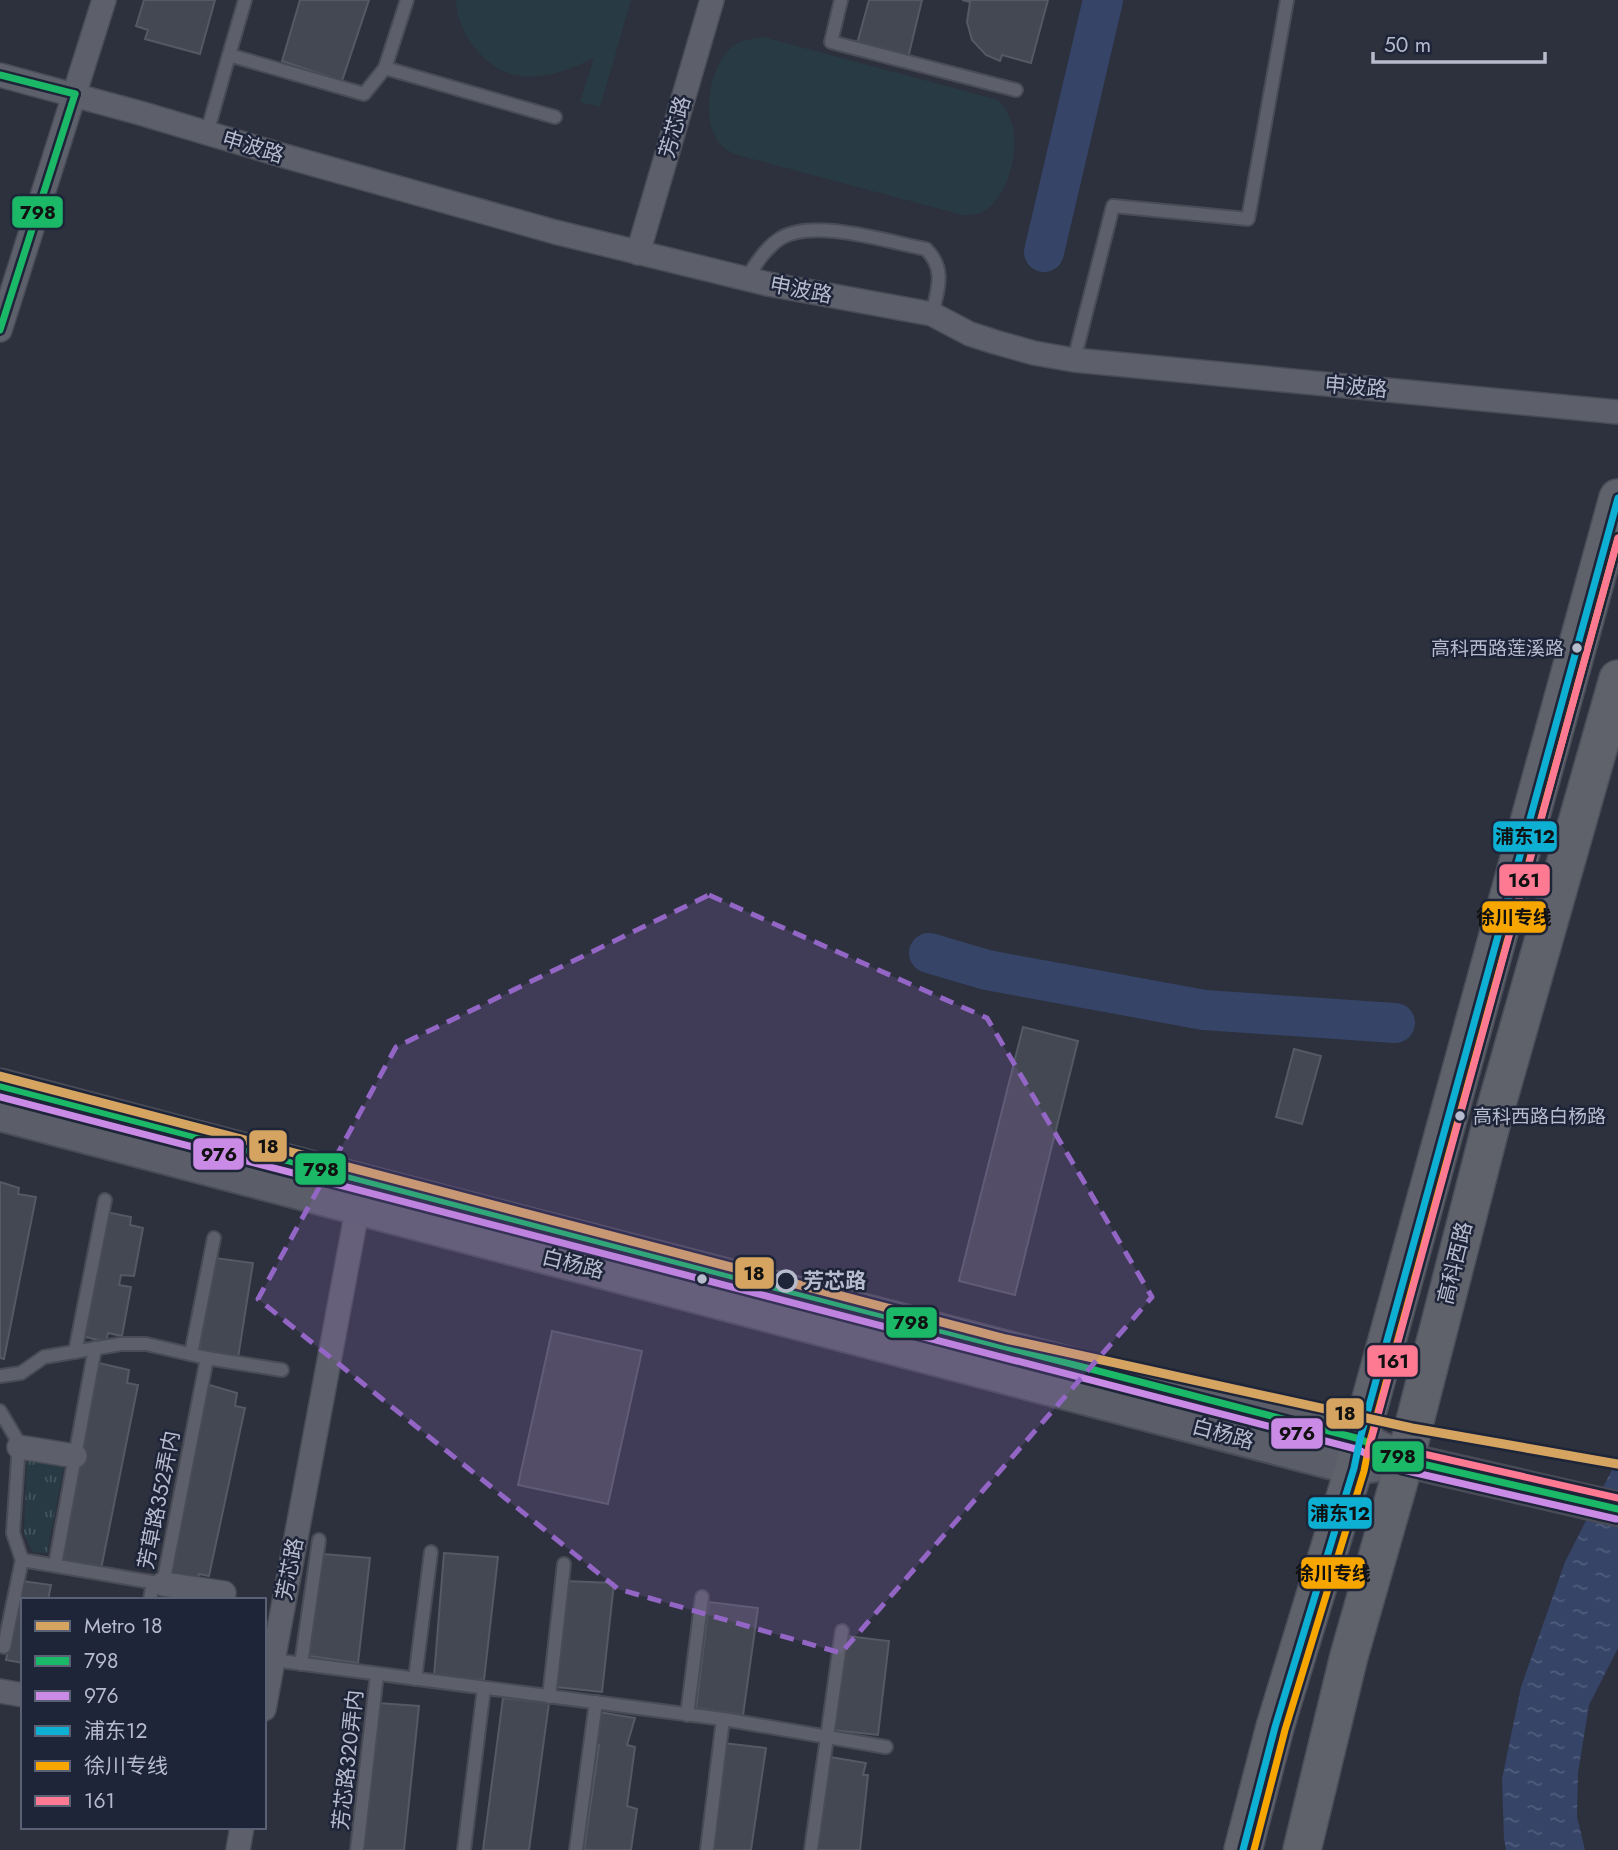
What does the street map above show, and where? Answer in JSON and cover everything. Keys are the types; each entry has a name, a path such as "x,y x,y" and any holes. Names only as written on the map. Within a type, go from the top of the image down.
{"main road":[{"path":"1243,1850 1275,1727 1357,1454 1618,498"},
{"name":"高科西路","path":"1302,1850 1349,1656 1405,1460 1490,1125 1618,678"},
{"name":"白杨路","path":"0,1086 360,1195"},
{"name":"白杨路","path":"0,1114 360,1195 1357,1454 1405,1460"},
{"path":"1405,1460 1618,1510"}],"street":[{"path":"0,330 104,0"},
{"name":"芳芯路","path":"638,253 712,0"},
{"name":"申波路","path":"0,75 75,94 405,191 638,253 835,298 932,314 970,334 1034,353 1074,360 1618,412"},
{"name":"芳芯路","path":"266,1698 360,1195"},
{"path":"19,1447 75,1456"},
{"path":"155,1588 223,1593"},
{"path":"0,1691 21,1695"},
{"path":"238,1850 242,1829"}],"lane":[{"path":"207,133 245,0"},
{"path":"229,55 365,94 385,68 407,0"},
{"path":"841,0 831,42 1016,90"},
{"path":"1074,360 1113,206 1248,219 1287,0"},
{"path":"385,68 555,117"},
{"path":"746,279 769,246 783,237 797,231 825,229 926,249 935,258 940,271 932,314"},
{"path":"75,1352 105,1200"},
{"path":"191,1354 214,1238"},
{"path":"0,1376 21,1373 44,1357 121,1344 146,1344 207,1358 282,1370"},
{"path":"55,1565 95,1348"},
{"name":"芳草路352弄内","path":"22,1560 155,1588 207,1358"},
{"path":"0,1411 19,1443 13,1533 22,1560 4,1647"},
{"path":"301,1664 319,1540"},
{"path":"415,1679 431,1552"},
{"path":"550,1696 564,1564"},
{"path":"687,1715 702,1597"},
{"path":"811,1850 842,1631"},
{"name":"芳芯路320弄内","path":"273,1660 723,1719 886,1747"},
{"name":"芳芯路320弄内","path":"357,1850 377,1674"},
{"path":"464,1850 484,1688"},
{"path":"576,1850 596,1702"},
{"path":"707,1850 723,1719"}],"highlighted area":[{"path":"709,895 987,1018 1152,1297 841,1653 618,1589 258,1299 396,1047"}],"green space":[{"path":"456,0 631,0 600,107 580,102 594,58 547,75 517,75 503,71 489,62 468,38 460,20"},
{"path":"763,37 998,100 1008,114 1014,139 1011,169 999,196 980,213 963,215 734,154 720,144 710,122 713,80 724,56 732,47 742,41"},
{"path":"27,1458 64,1466 47,1553 33,1552 24,1534"}],"water":[{"path":"1618,1458 1618,1648 1589,1705 1578,1773 1577,1817 1585,1850 1506,1850 1502,1779 1521,1687 1565,1562"}],"building":[{"path":"144,0 215,0 200,54 145,39 148,30 136,26"},
{"path":"300,0 369,0 342,81 282,61"},
{"path":"869,0 922,0 908,58 857,44"},
{"path":"962,0 1048,0 1031,63 1002,55 1000,61 986,55 972,40 967,22 970,2"},
{"path":"1023,1027 1078,1041 1015,1295 959,1281"},
{"path":"1294,1049 1321,1056 1302,1124 1276,1117"},
{"path":"0,1182 19,1188 18,1194 36,1197 4,1359 0,1358"},
{"path":"106,1212 131,1217 130,1225 143,1228 134,1276 121,1275 119,1285 131,1287 122,1336 108,1333 106,1342 82,1336"},
{"path":"215,1258 253,1263 238,1358 199,1351"},
{"path":"552,1331 642,1351 608,1504 518,1485"},
{"path":"99,1363 129,1370 127,1383 138,1385 101,1569 61,1560"},
{"path":"206,1384 237,1393 235,1406 245,1408 209,1576 199,1574 197,1584 168,1578"},
{"path":"444,1553 498,1557 484,1680 434,1676"},
{"path":"323,1554 370,1558 358,1663 309,1656"},
{"path":"22,1581 51,1585 48,1598 21,1598 21,1663 6,1660"},
{"path":"566,1581 614,1583 602,1692 556,1687"},
{"path":"709,1602 758,1608 743,1715 696,1708"},
{"path":"847,1636 889,1641 878,1735 833,1730"},
{"path":"503,1698 549,1703 529,1850 483,1850"},
{"path":"378,1703 419,1706 404,1850 362,1850"},
{"path":"599,1712 635,1718 627,1745 635,1747 627,1806 637,1809 631,1850 584,1850 599,1745 591,1743"},
{"path":"723,1743 766,1748 751,1850 709,1850"},
{"path":"830,1757 866,1763 863,1775 868,1775 860,1850 817,1850"}],"waterway":[{"path":"1044,252 1103,0"},
{"path":"929,953 987,970 1204,1010 1395,1023"}],"metro line":[{"name":"18","path":"0,1076 1006,1339 1412,1428 1618,1464"}],"transit line":[{"name":"798","path":"0,75 75,94"},
{"name":"798","path":"0,330 75,94"},
{"name":"浦东12","path":"1243,1850 1275,1727 1354,1468 1618,498"},
{"name":"徐川专线","path":"1254,1850 1285,1730 1364,1471 1618,538"},
{"name":"161","path":"1618,538 1367,1455 1406,1450 1618,1498"},
{"name":"798","path":"0,1086 1360,1439 1405,1460 1618,1509"},
{"name":"976","path":"0,1097 1356,1449 1403,1470 1616,1519"}],"place":[{"name":"高科西路莲溪路","path":"1577,648"},
{"name":"高科西路白杨路","path":"1460,1116"},
{"name":"芳芯路","path":"786,1281"}]}
